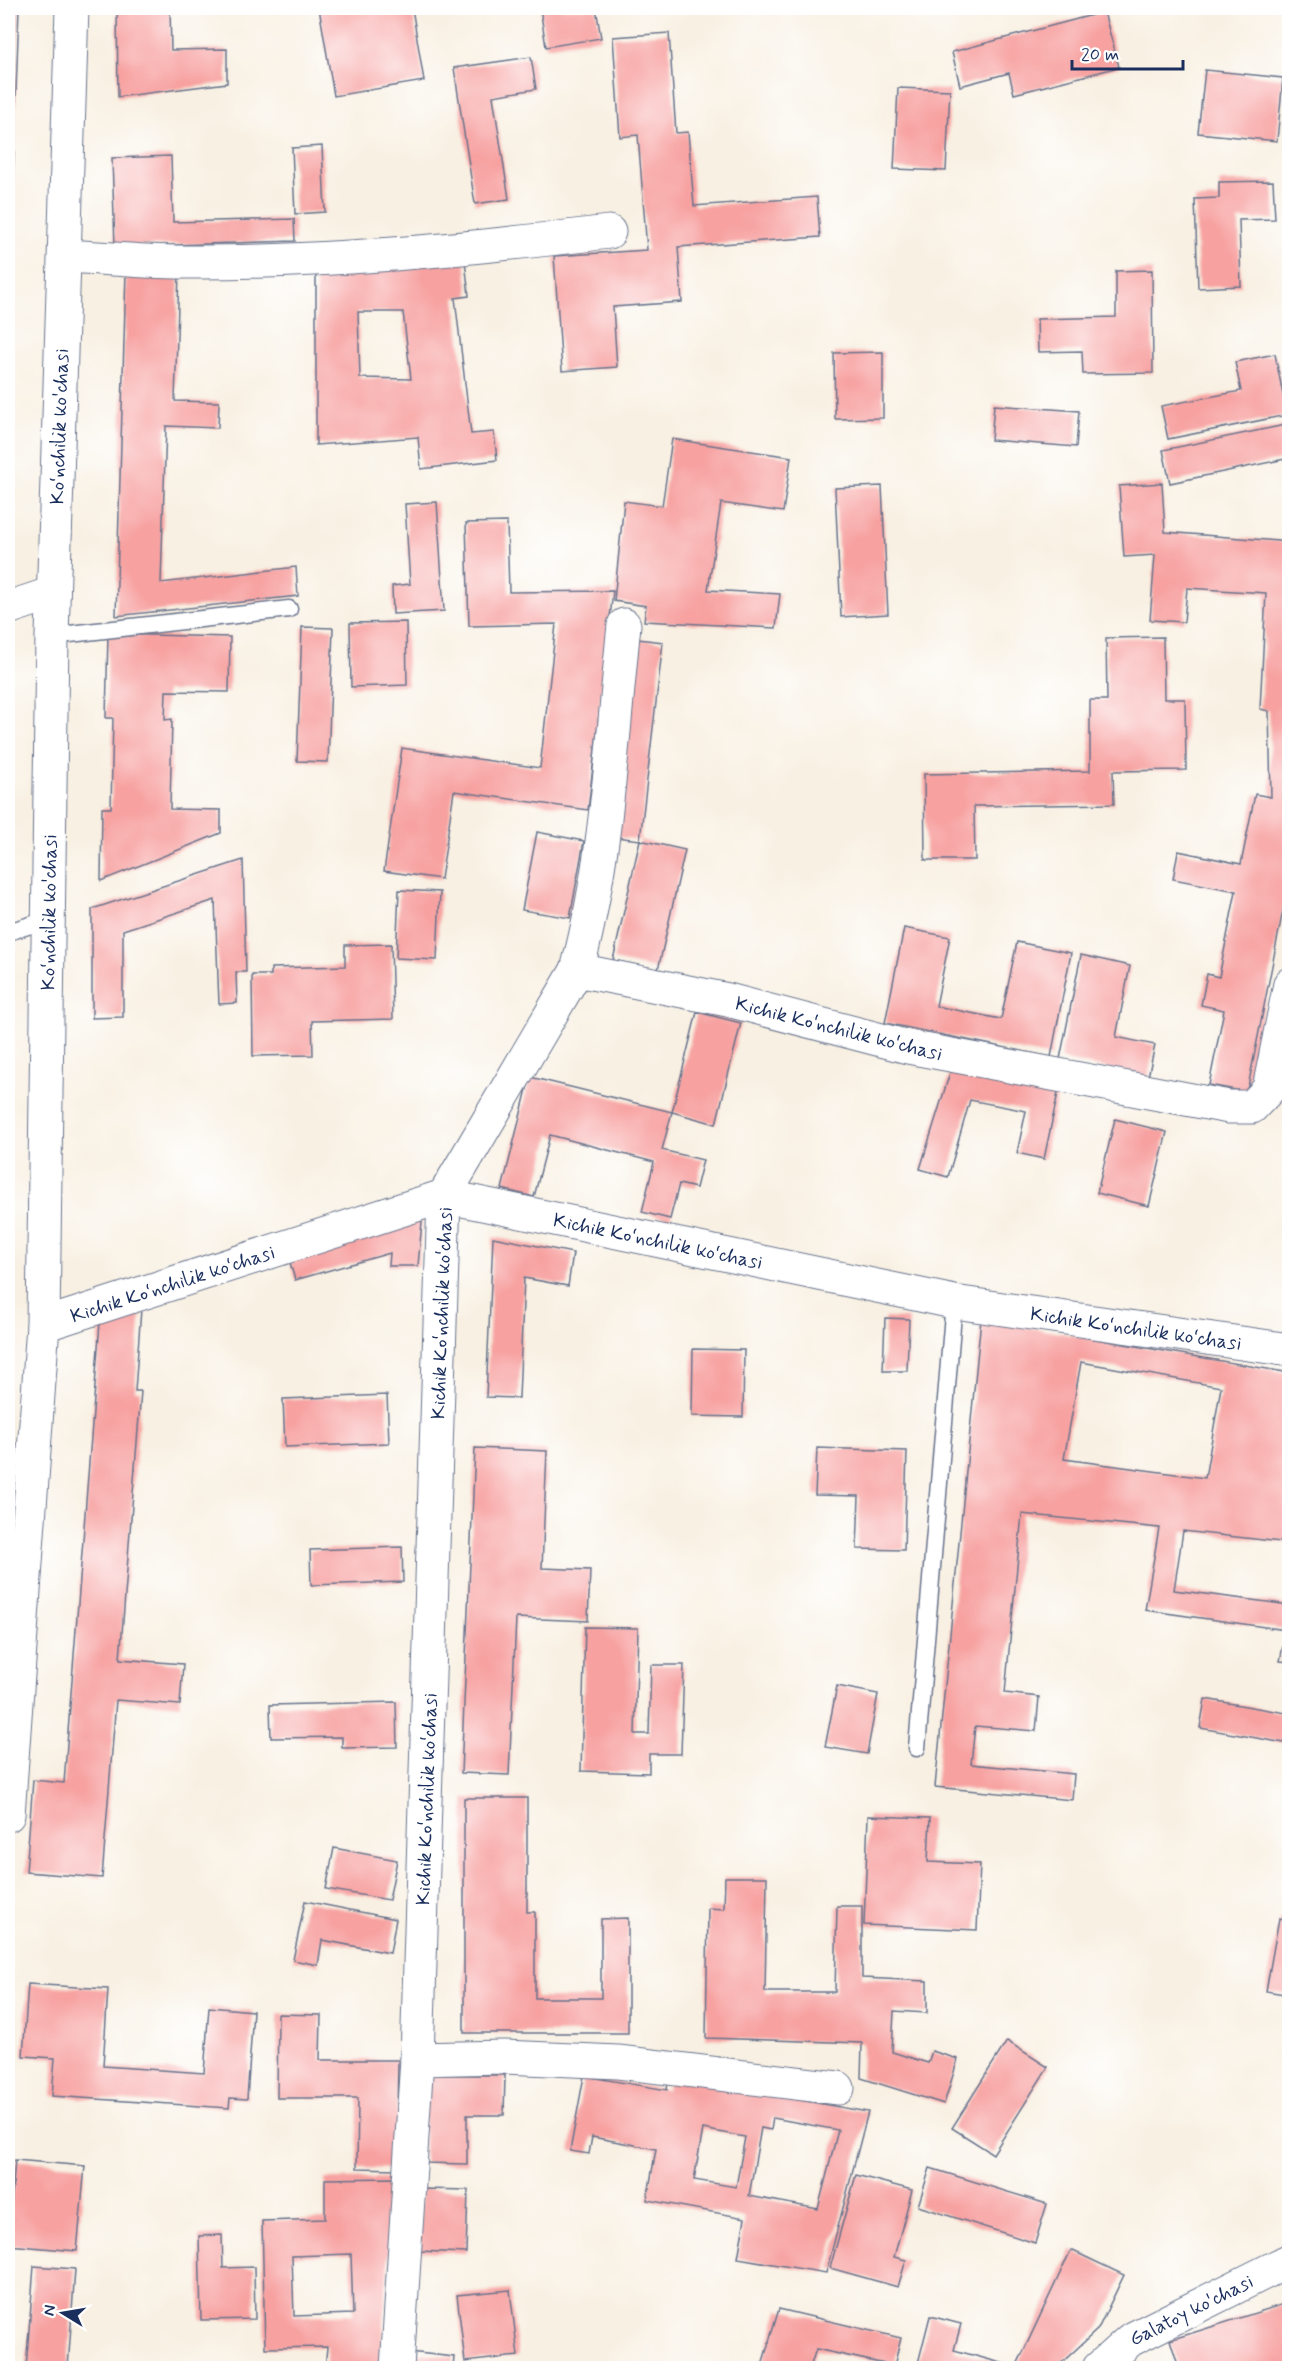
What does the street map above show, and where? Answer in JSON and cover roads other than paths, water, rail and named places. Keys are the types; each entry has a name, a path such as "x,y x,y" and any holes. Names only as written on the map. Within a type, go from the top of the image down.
{"street":[{"name":"Ko‘nchilik ko'chasi","path":"8,1815 43,1325 52,636 66,256 72,8"},
{"path":"66,256 182,262 363,258 482,248 609,232"},
{"path":"8,608 53,593"},
{"path":"577,970 588,929 602,836 624,625"},
{"name":"Kichik Koʻnchilik koʻchasi","path":"397,2368 417,2059 444,1196 577,970 728,1000 908,1047 1229,1107 1252,1107 1269,1089 1290,984"},
{"name":"Kichik Ko‘nchilik ko‘chasi","path":"43,1325 444,1196 954,1302 1290,1350"},
{"path":"417,2059 504,2057 618,2062 838,2088"},
{"name":"Galatoy ko'chasi","path":"1099,2368 1130,2340 1290,2260"}],"lane":[{"path":"52,636 289,609"},
{"path":"8,932 47,920"},
{"path":"917,1748 954,1302"}]}
